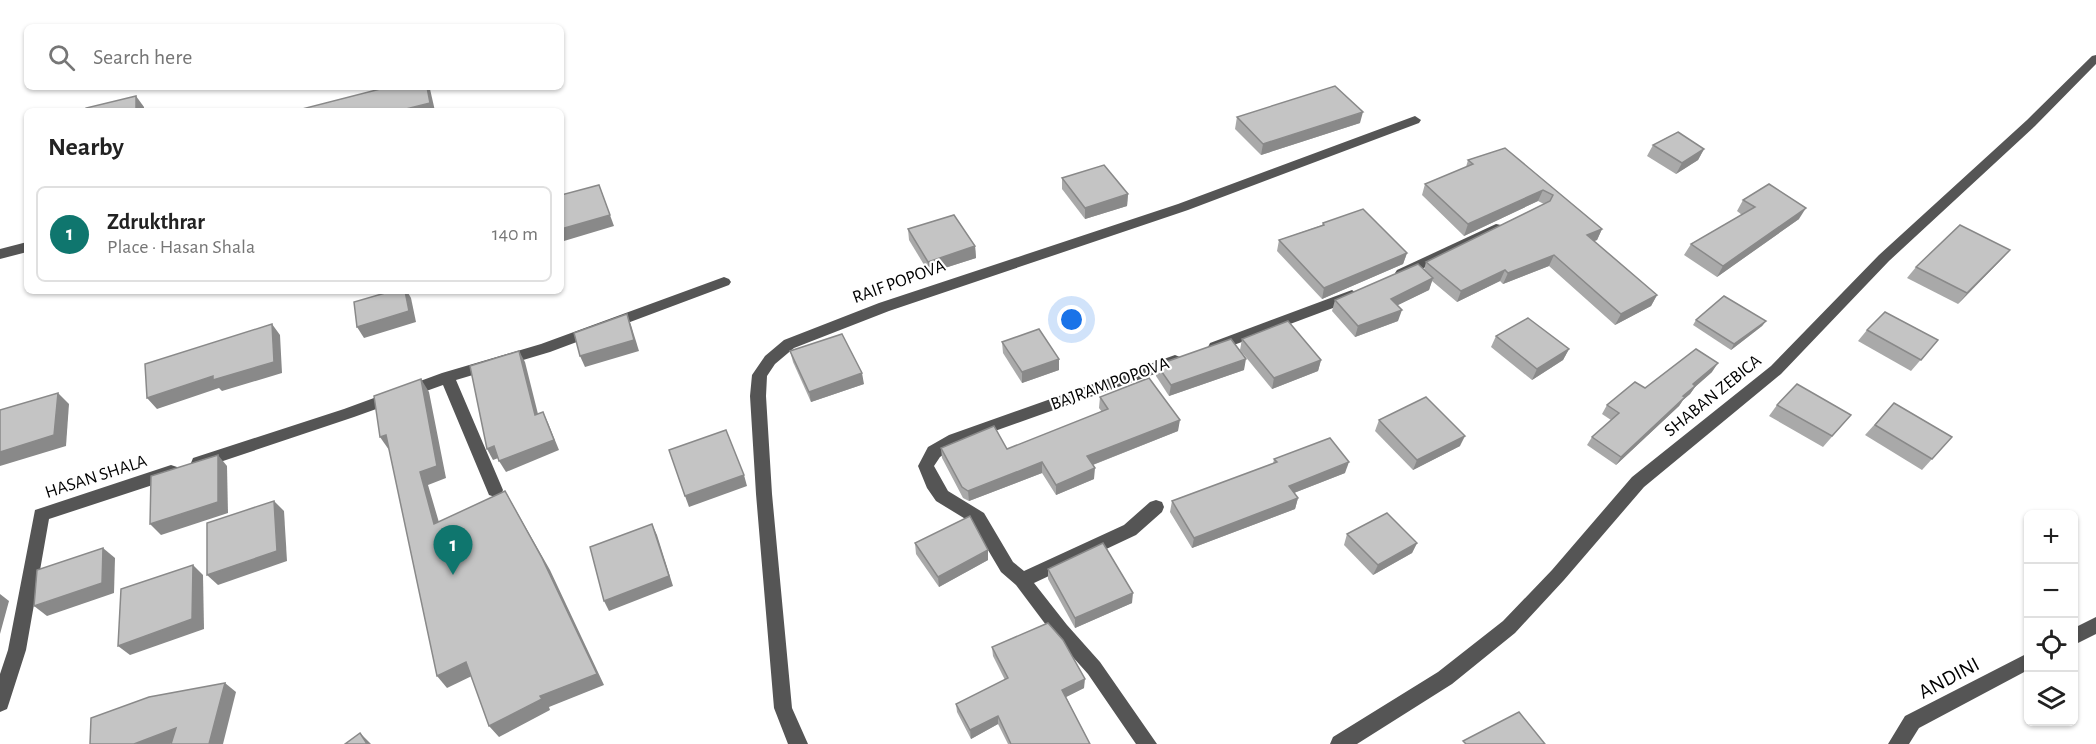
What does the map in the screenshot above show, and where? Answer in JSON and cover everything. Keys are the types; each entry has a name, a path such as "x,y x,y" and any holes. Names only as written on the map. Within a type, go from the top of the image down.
{"street":[{"name":"SHABAN ZEBICA","path":"1340,744 1445,678 1509,627 1558,576 1638,482 1776,370 1884,258 2031,123 2096,58"},
{"name":"RAIF POPOVA","path":"798,744 783,708 764,494 758,396 760,375 770,360 789,344 884,307 1204,199 1415,120"},
{"path":"1384,282 1508,222"},
{"path":"0,254 24,248"},
{"name":"HASAN SHALA","path":"0,702 17,650 41,515 349,413 447,377 545,348 724,282"},
{"name":"BAJRAM POPOVA","path":"1148,744 1094,668 1061,631 1022,580 1007,567 978,518 942,496 933,483 926,466 934,452 955,440 1296,318 1362,291"},
{"path":"447,377 495,490"},
{"path":"1022,580 1130,530 1156,507"},
{"path":"2078,634 2096,625"},
{"name":"ANDINI","path":"1898,744 1912,722 2024,663"}],"building":[{"path":"1335,86 1363,112 1263,144 1237,117"},
{"path":"376,90 428,90 430,103 410,108 306,108"},
{"path":"136,96 136,108 86,108"},
{"path":"1678,132 1704,149 1682,163 1653,145"},
{"path":"1505,148 1602,229 1587,235 1657,295 1621,314 1554,255 1508,273 1505,270 1461,291 1426,262 1550,201 1553,195 1543,190 1468,224 1425,184 1473,164 1468,160"},
{"path":"1104,165 1128,194 1085,208 1062,178"},
{"path":"1769,184 1806,208 1723,266 1691,244 1755,207 1743,200"},
{"path":"599,185 610,215 564,228 564,194"},
{"path":"1363,209 1407,253 1324,288 1279,240 1324,225 1323,223"},
{"path":"954,215 975,246 928,262 908,229"},
{"path":"1960,225 2010,250 1967,293 1916,267"},
{"path":"1418,264 1433,278 1391,299 1402,310 1358,326 1335,300"},
{"path":"382,294 406,294 409,311 357,327 354,302"},
{"path":"1724,296 1766,321 1734,344 1696,320"},
{"path":"1885,312 1938,340 1921,360 1867,330"},
{"path":"627,314 634,340 580,356 574,333"},
{"path":"1528,318 1569,349 1537,369 1496,336"},
{"path":"1288,321 1321,360 1274,378 1242,339"},
{"path":"272,324 274,362 213,380 213,376 147,398 145,364"},
{"path":"1039,329 1059,359 1022,372 1002,342"},
{"path":"842,334 862,373 809,392 790,351"},
{"path":"1231,339 1246,359 1171,385 1157,365"},
{"path":"1696,349 1718,363 1693,384 1695,386 1683,396 1685,397 1621,457 1592,437 1619,413 1607,405 1635,382 1645,388"},
{"path":"519,351 535,415 543,412 554,440 499,461 494,446 487,449 470,366"},
{"path":"1149,378 1180,420 1087,456 1095,468 1056,485 1042,462 968,491 962,487 941,448 994,426 1007,449 1108,409 1100,397"},
{"path":"421,379 437,466 420,472 434,524 505,491 542,558 597,674 540,696 542,699 489,726 466,662 437,676 386,435 380,437 374,396"},
{"path":"1797,384 1851,415 1832,436 1777,405"},
{"path":"58,393 54,435 0,452 0,410"},
{"path":"1426,397 1465,436 1417,460 1379,420"},
{"path":"1894,403 1952,437 1932,459 1875,425"},
{"path":"726,430 744,475 685,496 669,450"},
{"path":"1330,438 1349,462 1289,486 1298,498 1194,538 1172,501 1277,462 1274,459"},
{"path":"218,455 218,502 150,524 151,476"},
{"path":"274,501 277,551 207,575 207,523"},
{"path":"1387,513 1417,543 1378,565 1347,534"},
{"path":"970,516 988,550 938,577 915,543"},
{"path":"652,524 669,576 604,601 590,547"},
{"path":"1103,543 1133,593 1075,618 1048,569"},
{"path":"103,548 102,583 34,606 37,570"},
{"path":"193,565 192,619 118,646 121,589"},
{"path":"1048,623 1063,640 1085,679 1062,690 1090,744 1011,744 998,716 970,730 956,704 1008,678 992,647"},
{"path":"225,683 209,744 171,744 176,728 134,744 90,744 91,718 149,697"},
{"path":"1519,712 1545,744 1466,744 1463,741"},
{"path":"360,733 367,744 345,744"}],"place":[{"name":"Zdrukthrar","path":"453,575"}]}
